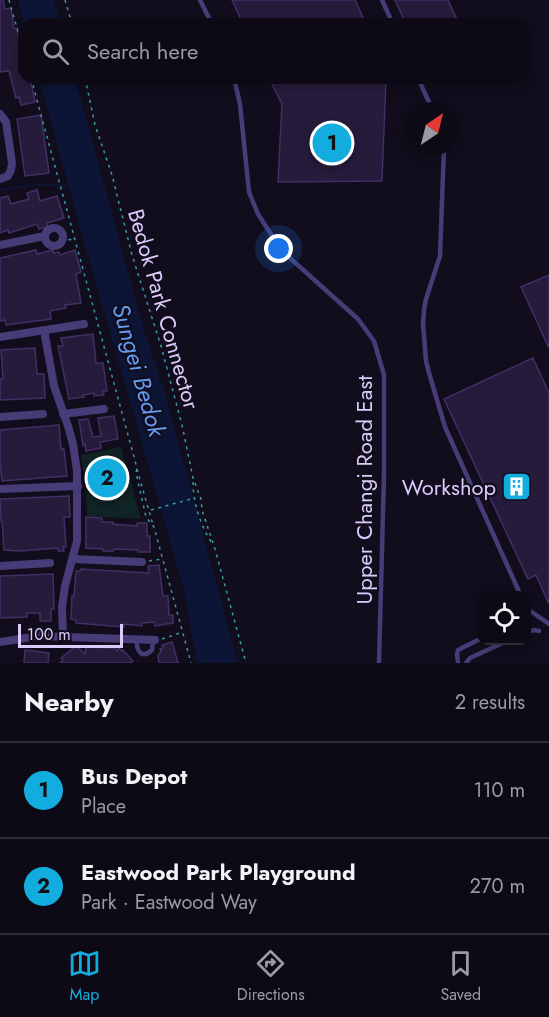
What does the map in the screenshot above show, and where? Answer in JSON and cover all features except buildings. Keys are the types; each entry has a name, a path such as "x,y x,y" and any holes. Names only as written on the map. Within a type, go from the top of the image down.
{"street":[{"path":"0,114 6,122 12,163 8,176 0,179"},
{"path":"0,245 45,236 50,229 56,228 62,233 61,241 57,245 51,245 45,236"},
{"path":"0,337 84,324"},
{"path":"44,330 54,386 73,444 78,486 77,534 63,600 63,636"},
{"path":"63,414 104,409"},
{"path":"0,417 43,414"},
{"path":"0,489 78,486"},
{"path":"73,559 142,562"},
{"path":"0,566 50,563"},
{"path":"0,642 29,636 154,640"}],"lane":[{"path":"200,0 209,18"},
{"path":"382,0 390,18"},
{"name":"Upper Changi Road East","path":"235,84 240,104 249,192 258,214 274,239 291,259 358,319 374,341 384,375 380,663"},
{"path":"421,84 429,102"},
{"path":"444,156 440,256 424,310 427,367 449,438 519,591"},
{"path":"531,611 549,624"},
{"path":"531,631 539,631"},
{"path":"137,639 138,651 143,654 153,650 154,640"},
{"path":"458,663 458,650 477,640"},
{"path":"466,663 470,658 498,645"}],"path":[{"path":"9,0 18,32"},
{"path":"65,0 70,18"},
{"path":"33,84 191,663"},
{"name":"Bedok Park Connector","path":"86,84 95,125 112,175 132,255 161,346 193,478 201,499 202,510 246,663"},
{"path":"61,241 75,239"},
{"path":"104,409 120,404"},
{"path":"137,468 136,473 146,517 154,527"},
{"name":"Bedok Park Connector","path":"193,478 193,491 204,532 214,549"},
{"path":"150,510 195,498"},
{"path":"142,562 163,559"},
{"path":"154,640 184,632"}],"green space":[{"path":"121,447 141,519 87,516 81,455"}],"water":[{"path":"18,0 54,0 58,18 22,18"},
{"name":"Sungei Bedok","path":"41,84 77,84 143,327 165,393 238,663 197,663 184,590"}],"waterway":[{"path":"0,190 43,184 69,187"}],"place":[{"name":"Bus Depot","path":"332,143"},
{"name":"Eastwood Park Playground","path":"107,478"},
{"name":"Workshop","path":"517,487"}]}
